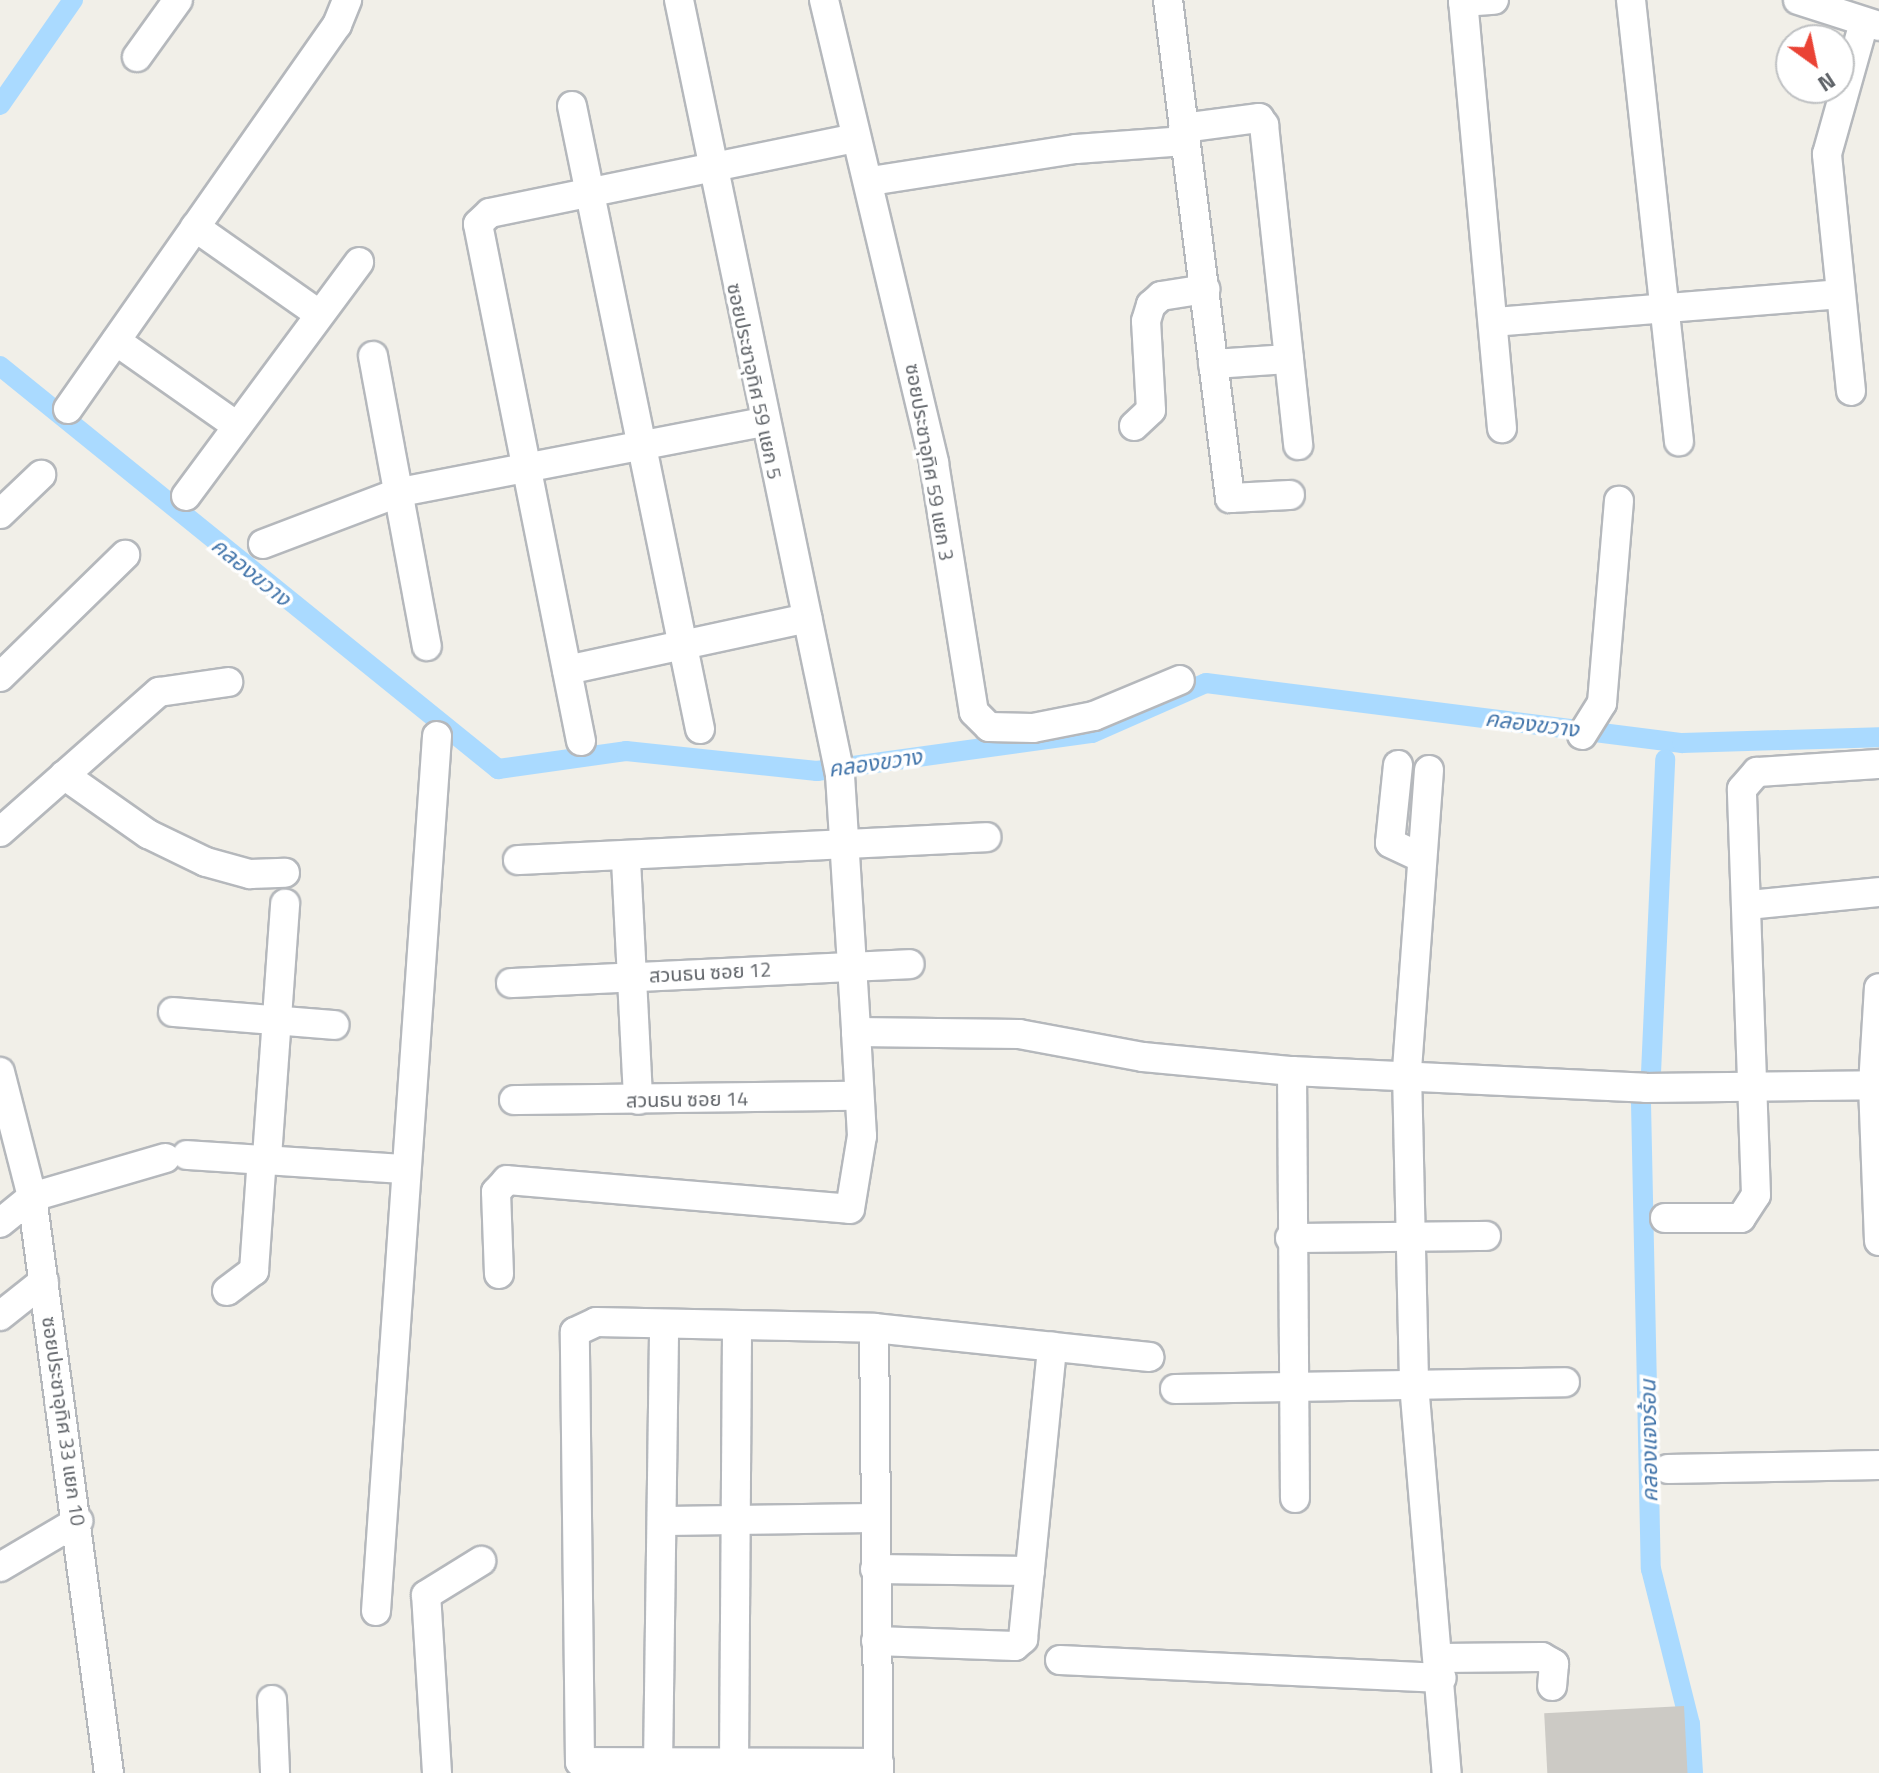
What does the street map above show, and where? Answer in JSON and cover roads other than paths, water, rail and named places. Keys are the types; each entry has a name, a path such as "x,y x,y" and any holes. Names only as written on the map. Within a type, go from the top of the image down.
{"street":[{"path":"137,57 178,0"},
{"path":"68,409 347,0"},
{"name":"ซอยประชาอุทิศ 59 แยก 5","path":"499,1274 496,1192 507,1180 846,1212 857,1195 859,1096 839,767 762,422 679,0"},
{"name":"ซอยประชาอุทิศ 59 แยก 3","path":"824,0 854,138 871,181 934,463 974,712 989,727 1033,728 1094,716 1180,680"},
{"path":"1168,0 1230,498 1290,495"},
{"path":"1494,0 1463,1 1502,428"},
{"path":"1631,0 1679,441"},
{"path":"1798,0 1872,24 1828,134 1851,391"},
{"path":"572,106 593,194 640,446 700,729"},
{"path":"871,181 1184,135 1259,118 1264,125 1298,445"},
{"path":"581,741 478,224 490,213 711,172 854,138"},
{"path":"195,227 319,314"},
{"path":"186,496 359,262"},
{"path":"1134,426 1151,410 1146,321 1151,305 1161,296 1205,289"},
{"path":"1494,322 1840,294"},
{"path":"116,341 237,426"},
{"path":"373,356 427,646"},
{"path":"1213,364 1289,359"},
{"path":"263,544 400,492 762,422"},
{"path":"0,514 41,475"},
{"path":"1585,731 1602,703 1619,501"},
{"path":"0,677 125,555"},
{"path":"567,670 807,618"},
{"path":"0,832 159,692 228,682"},
{"path":"376,1611 437,736"},
{"path":"1665,1218 1741,1218 1752,1210 1755,1087 1742,789 1748,778 1879,764"},
{"path":"1398,765 1390,843 1395,852 1420,857"},
{"path":"1429,770 1420,857 1407,1072 1415,1237 1414,1384 1441,1668 1447,1773"},
{"path":"64,775 148,834 206,862 250,874 285,873"},
{"path":"518,860 626,860 986,837"},
{"path":"626,860 638,1100"},
{"path":"1749,905 1879,892"},
{"path":"227,1291 254,1271 285,904"},
{"name":"สวนธน ซอย 12","path":"511,983 910,964"},
{"path":"1879,988 1876,1085 1879,1241"},
{"path":"173,1012 334,1025"},
{"path":"856,1032 1019,1034 1143,1057 1292,1071 1407,1072 1646,1088 1876,1085"},
{"path":"1292,1071 1290,1238 1295,1498"},
{"name":"ซอยประชาอุทิศ 33 แยก 10","path":"0,1072 32,1197 78,1521 109,1773"},
{"name":"สวนธน ซอย 14","path":"514,1100 859,1096"},
{"path":"0,1223 32,1197 176,1156 264,1157 405,1169"},
{"path":"1290,1238 1486,1236"},
{"path":"0,1316 44,1281"},
{"path":"874,1328 879,1768 734,1763 588,1766 578,1757 570,1343 584,1324 874,1328 1149,1357"},
{"path":"658,1765 664,1324"},
{"path":"734,1763 737,1326"},
{"path":"876,1641 1015,1646 1029,1630 1035,1469 1052,1346"},
{"path":"1175,1389 1565,1382"},
{"path":"1668,1469 1879,1465"},
{"path":"663,1521 875,1518"},
{"path":"0,1567 78,1521"},
{"path":"437,1773 426,1595 481,1561"},
{"path":"875,1569 1030,1571"},
{"path":"1060,1660 1441,1668 1542,1657 1554,1664 1552,1686"},
{"path":"272,1700 275,1773"}],"waterway":[{"name":"คลองขวาง","path":"0,105 73,0"},
{"name":"คลองขวาง","path":"0,366 498,769 626,751 817,771 1092,733 1206,683 1682,743 1879,737"},
{"name":"คลองแจงร้อน","path":"1651,1073 1665,759"},
{"name":"คลองแจงร้อน","path":"1641,1103 1651,1569 1690,1724 1693,1773"}]}
